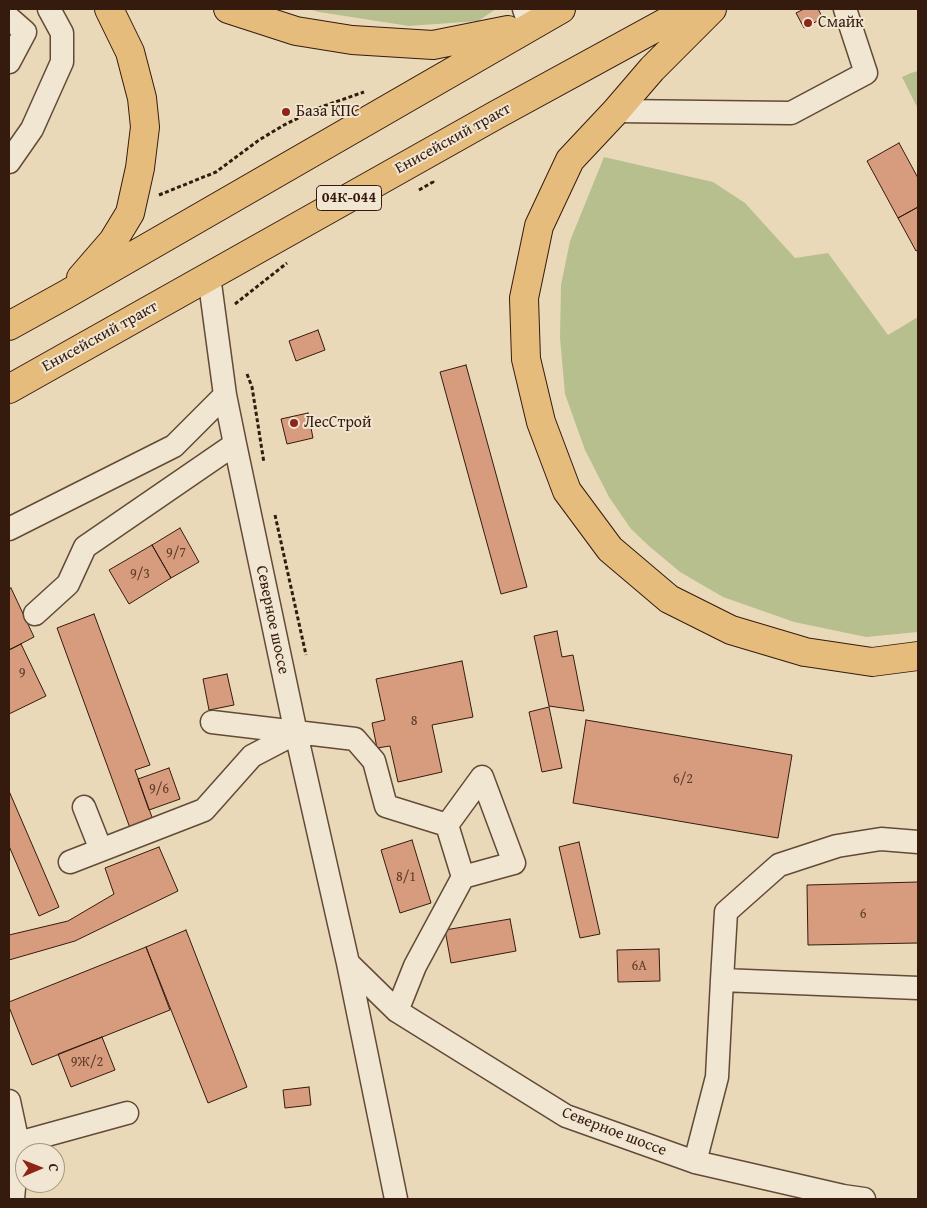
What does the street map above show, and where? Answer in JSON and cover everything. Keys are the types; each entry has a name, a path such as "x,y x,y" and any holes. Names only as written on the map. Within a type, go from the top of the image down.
{"main road":[{"path":"66,295 113,241 130,213 140,168 145,127 142,98 130,52 109,9"},
{"path":"228,9 296,31 352,40 434,45 527,17 561,9"},
{"name":"Енисейский тракт","path":"9,389 690,9"},
{"path":"712,9 652,69 570,160 539,226 524,298 526,359 541,422 567,491 610,549 669,599 731,630 805,652 872,662 918,656"},
{"path":"9,326 66,295 527,17"}],"street":[{"path":"9,162 32,129 62,62 62,33 49,9"},
{"path":"616,111 791,113 866,74 845,9"},
{"path":"9,18 25,32 9,62"},
{"name":"Северное шоссе","path":"209,276 225,394 235,444 296,733 348,963 396,1199"},
{"path":"9,528 174,446 225,394"},
{"path":"35,614 68,584 85,547 235,444"},
{"path":"212,722 355,739 374,761 386,806 447,825"},
{"path":"70,862 204,810 252,756 296,733"},
{"path":"447,825 482,777 514,863 463,877"},
{"path":"84,807 100,850"},
{"path":"397,1011 415,966 463,877 447,825"},
{"path":"695,1162 717,1077 726,912 778,865 837,846 881,839 918,842"},
{"name":"Северное шоссе","path":"348,963 397,1011 566,1116 695,1162 850,1198"},
{"path":"722,980 918,988"},
{"path":"9,1101 18,1143"},
{"path":"22,1143 127,1113"},
{"path":"13,1199 15,1177"}],"path":[{"path":"158,196 216,172 259,140 284,125 321,107 370,89"},
{"path":"416,191 433,182 431,177"},
{"path":"235,313 235,304 288,263"},
{"path":"245,368 252,387 265,468"},
{"path":"275,514 306,655"}],"green space":[{"path":"308,9 496,9 478,21 409,26"},
{"path":"918,71 918,109 902,77"},
{"path":"604,157 713,182 745,203 795,258 828,253 888,335 918,317 918,632 866,637 794,622 723,597 680,572 649,546 631,529 609,497 585,450 565,394 560,338 561,285 570,241"}],"building":[{"name":"Смайк","path":"804,9 818,9 823,18 804,28 796,13"},
{"path":"899,143 918,178 918,207 898,218 867,161"},
{"path":"918,207 918,250 916,251 898,218"},
{"path":"318,330 325,350 296,361 289,341"},
{"path":"466,365 527,587 501,594 440,372"},
{"path":"308,413 313,438 287,444 281,419"},
{"path":"180,528 199,562 171,578 152,545"},
{"path":"152,545 171,578 129,604 109,570"},
{"path":"11,588 34,637 9,650 9,589"},
{"path":"94,614 150,765 135,770 153,820 130,828 57,628"},
{"path":"557,631 562,657 573,655 584,711 549,706 534,636"},
{"path":"21,644 46,696 9,714 9,650"},
{"path":"462,661 473,717 432,725 442,772 398,782 390,746 377,748 372,723 385,720 376,679"},
{"path":"227,674 234,705 209,710 203,679"},
{"path":"549,707 562,768 542,772 529,712"},
{"path":"586,720 792,755 778,838 573,803"},
{"path":"169,768 180,799 149,810 138,779"},
{"path":"9,791 59,907 39,916 9,846"},
{"path":"412,840 431,903 400,913 381,850"},
{"path":"579,842 600,934 580,938 559,847"},
{"path":"159,847 178,891 75,941 9,960 9,935 68,921 114,894 105,868"},
{"path":"918,882 918,943 808,945 807,885"},
{"path":"510,919 516,951 451,963 445,930"},
{"path":"186,930 247,1087 208,1103 146,947"},
{"path":"146,947 170,1010 32,1065 9,1007 9,1002"},
{"path":"659,949 660,981 618,982 617,950"},
{"path":"102,1037 115,1070 71,1087 58,1054"},
{"path":"309,1087 311,1105 285,1108 283,1090"}],"place":[{"name":"Смайк","path":"808,23"},
{"name":"База КПС","path":"286,112"},
{"name":"ЛесСтрой","path":"294,423"}]}
